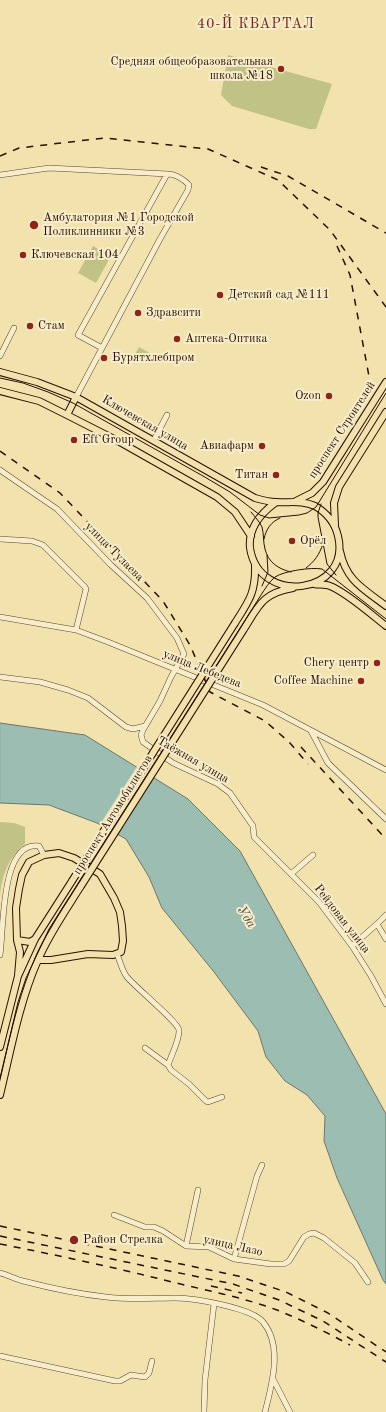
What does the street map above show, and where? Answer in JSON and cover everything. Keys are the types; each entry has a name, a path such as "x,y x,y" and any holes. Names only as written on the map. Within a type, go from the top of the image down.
{"main road":[{"name":"Ключевская улица","path":"0,372 37,382 76,397 154,440 247,495 263,501 275,502"},
{"name":"проспект Строителей","path":"294,501 312,493 323,482 386,382"},
{"path":"0,390 39,401 118,441 217,497 235,512 251,536"},
{"path":"67,415 76,397"},
{"path":"386,412 339,487 334,503 336,527 343,563 354,581 386,606"},
{"path":"336,527 325,513 309,504 294,501 275,502 257,519 251,536 250,545 255,565 261,573 274,582 282,585 302,587 322,580 332,571 340,551"},
{"name":"проспект Автомобилистов","path":"0,1047 18,976 36,939 247,606 256,580 255,565"},
{"path":"312,584 324,585 336,589 386,626"},
{"name":"проспект Автомобилистов","path":"0,1095 23,1000 38,960 80,886 260,605 271,594 282,590 302,587"},
{"path":"18,976 20,952 17,940 16,908 22,876 29,862 44,855 59,853 74,858 100,874 114,898 120,912 123,945 121,952 117,954 88,954 51,960 38,960"},
{"path":"17,940 30,942 36,939"}],"street":[{"path":"0,175 49,168 171,174 189,185 188,190 76,397"},
{"path":"102,348 78,335 168,174"},
{"path":"0,356 14,328"},
{"path":"154,440 167,415"},
{"name":"улица Тулаева","path":"0,470 57,509 111,565 147,598 177,638 184,654 176,670"},
{"path":"0,539 32,540 43,545 85,586 86,589 76,630"},
{"name":"улица Лебедева","path":"0,617 76,630 108,642 263,705 386,770"},
{"path":"0,677 40,682 68,690 88,698 126,727 133,729 145,726 160,701 171,676 176,670"},
{"name":"Таёжная улица","path":"145,726 141,735 142,742 173,763 218,784 230,793 253,826 254,837"},
{"path":"310,731 328,763 386,819"},
{"name":"Рейдовая улица","path":"254,837 319,902 352,946 371,976 386,1004"},
{"path":"0,955 3,894 13,864 21,850 32,845 39,846 44,855"},
{"path":"291,874 313,855"},
{"path":"352,946 386,915"},
{"path":"377,924 386,939"},
{"path":"117,954 126,976 154,1004 175,1022 179,1029 178,1037 168,1065"},
{"path":"145,1048 168,1065 171,1070 189,1084 206,1102 222,1097"},
{"path":"234,1259 257,1176 262,1165"},
{"path":"186,1246 198,1190"},
{"name":"улица Лазо","path":"114,1215 145,1228 154,1227 186,1246 208,1248 234,1259 270,1264 284,1264 289,1261 304,1237 314,1233 324,1238 355,1263 368,1282"},
{"path":"0,1273 62,1290 108,1298 177,1298 232,1307 254,1314 262,1321 271,1334 274,1350 273,1379 264,1412"},
{"path":"204,1412 205,1380 214,1304"},
{"path":"0,1356 115,1381 120,1381 131,1375 146,1377 149,1373 152,1361"},
{"path":"273,1379 290,1412"}],"green space":[{"path":"228,55 332,84 316,129 309,129 232,106 221,95"},
{"path":"93,246 111,256 96,283 78,273"},
{"path":"139,347 153,355 148,363 134,356"},
{"path":"0,822 14,823 25,827 25,844 14,855 6,868 0,898"}],"water":[{"name":"Уда","path":"0,723 85,735 188,799 240,851 386,1114 386,1284 337,1178 324,1141 325,1116 307,1095 285,1081 266,1057 258,1031 214,972 162,908 149,877 126,839 97,823 49,805 0,803"}],"pier":[{"path":"138,765 154,776 116,836 99,826"}],"tram line":[{"path":"0,378 23,383 73,403 203,476 230,492 260,515 269,518 299,515 307,513 316,507 386,393"},
{"path":"321,504 318,517 327,564 336,575"},
{"path":"251,512 262,527 264,546 268,558 278,567 291,572"},
{"path":"264,539 269,526 280,518"},
{"path":"306,568 316,558 323,544"},
{"path":"262,586 268,572 267,555"},
{"path":"0,1078 18,1002 26,978 49,929 271,581 275,577 291,571 322,569 386,619"}],"railway":[{"path":"0,156 19,148 104,138 208,149 278,180 330,230 386,307"},
{"path":"261,167 288,176 386,233"},
{"path":"337,246 350,275 371,387"},
{"path":"0,451 60,493 163,601 190,645 210,692 265,721 289,742 308,764"},
{"path":"301,747 386,839"},
{"path":"0,1226 238,1276 286,1292 328,1313 386,1352"},
{"path":"0,1236 233,1284 279,1300 323,1321 386,1362"},
{"path":"0,1244 105,1266 250,1301 296,1318 350,1345"},
{"path":"211,1286 242,1293"}],"place":[{"name":"Средняя общеобразовательная школа №18","path":"281,69"},
{"name":"Амбулатория №1 Городской Поликлинники №3","path":"34,225"},
{"name":"Ключевская 104","path":"23,255"},
{"name":"Детский сад №111","path":"220,295"},
{"name":"Здравсити","path":"138,313"},
{"name":"Стам","path":"30,326"},
{"name":"Аптека-Оптика","path":"177,339"},
{"name":"Бурятхлебпром","path":"104,358"},
{"name":"Ozon","path":"329,396"},
{"name":"Eft Group","path":"74,440"},
{"name":"Авиафарм","path":"262,446"},
{"name":"Титан","path":"276,475"},
{"name":"Орёл","path":"292,541"},
{"name":"Chery центр","path":"377,663"},
{"name":"Coffee Machine","path":"361,681"},
{"name":"Район Стрелка","path":"74,1240"}],"district":[{"name":"40-Й КВАРТАЛ","path":"256,24"}]}
